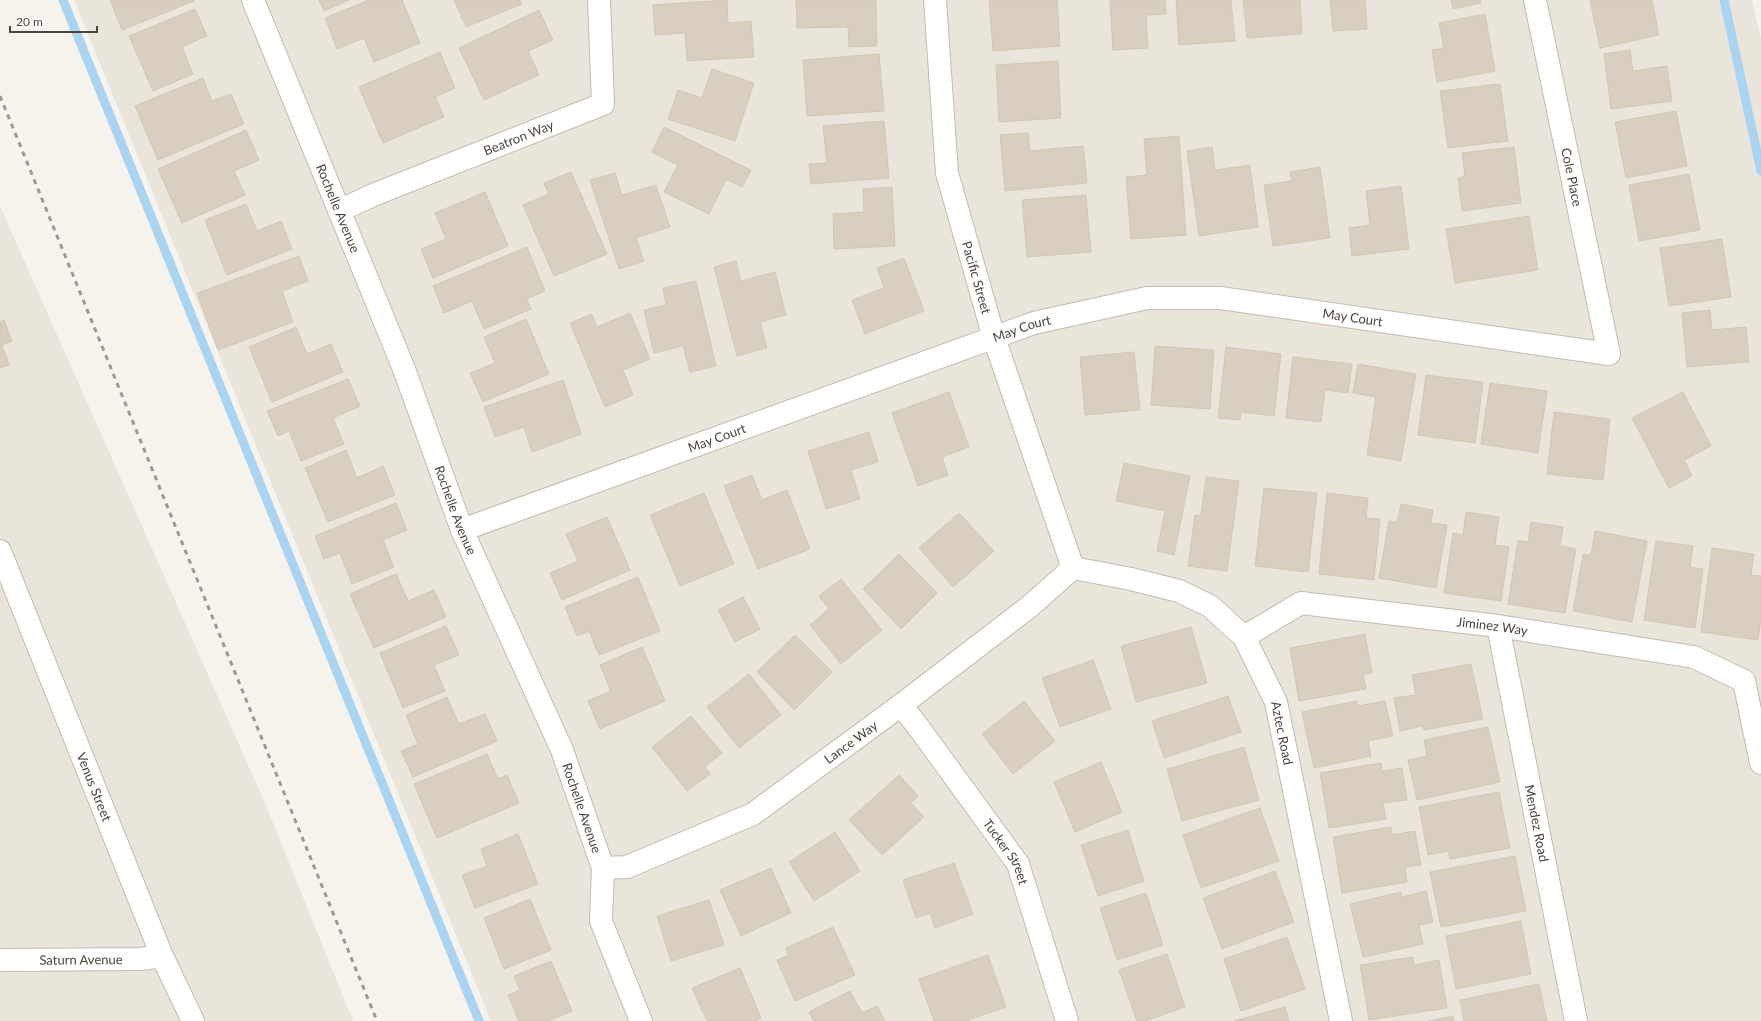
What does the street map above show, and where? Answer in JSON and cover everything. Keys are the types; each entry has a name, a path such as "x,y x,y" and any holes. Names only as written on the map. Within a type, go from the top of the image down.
{"street":[{"name":"Rochelle Avenue","path":"253,0 338,211 404,369 462,530 562,750 603,868 601,920 641,1021"},
{"name":"Beatron Way","path":"338,211 373,195 603,104 598,0"},
{"name":"Pacific Street","path":"935,0 947,173 994,338 1073,568"},
{"name":"Cole Place","path":"1535,0 1609,354"},
{"name":"May Court","path":"462,530 1034,323 1147,298 1220,298 1609,354"},
{"name":"Venus Street","path":"0,551 162,956 193,1021"},
{"name":"Aztec Road","path":"1073,568 1131,579 1179,591 1210,606 1244,637 1276,702 1341,1021"},
{"name":"Lance Way","path":"603,868 627,867 753,814 901,706 1029,607 1073,568"},
{"name":"Jiminez Way","path":"1244,637 1301,603 1498,626 1694,657 1744,681 1761,763"},
{"name":"Mendez Road","path":"1498,626 1576,1021"},
{"name":"Tucker Street","path":"901,706 919,728 1018,864 1067,1021"},
{"name":"Saturn Avenue","path":"0,960 141,959 162,956"}],"shaded area":[{"path":"74,0 1752,0 1761,39 1761,1021 491,1021"},
{"path":"0,206 265,803 353,1021 0,1021"}],"building":[{"path":"110,0 194,0 194,1 122,30"},
{"path":"319,0 349,0 324,11"},
{"path":"369,0 402,0 420,43 374,62 364,38 337,49 325,18"},
{"path":"454,0 520,0 522,4 466,27"},
{"path":"727,0 728,23 751,21 754,57 687,61 685,33 655,35 653,5"},
{"path":"796,0 876,0 877,46 849,47 848,27 797,28"},
{"path":"989,0 1057,0 1060,46 993,51"},
{"path":"1110,0 1165,0 1166,14 1146,15 1148,48 1113,50"},
{"path":"1176,0 1231,0 1235,41 1179,45"},
{"path":"1243,0 1300,0 1302,34 1247,38"},
{"path":"1330,0 1365,0 1367,29 1333,31"},
{"path":"1451,0 1480,0 1481,3 1453,9"},
{"path":"1590,0 1652,0 1659,35 1600,48"},
{"path":"195,9 207,36 182,47 193,74 153,91 129,36"},
{"path":"539,10 553,40 528,51 539,75 484,100 459,48"},
{"path":"1485,14 1495,71 1437,82 1432,50 1444,48 1439,23"},
{"path":"1630,50 1633,71 1667,66 1672,101 1611,109 1604,54"},
{"path":"440,52 455,88 435,97 444,117 383,143 359,87"},
{"path":"879,54 884,111 807,116 803,60"},
{"path":"1058,61 1061,118 999,122 996,65"},
{"path":"712,69 754,83 735,141 668,119 678,90 702,98"},
{"path":"203,78 212,101 231,94 244,124 158,160 135,106"},
{"path":"1500,84 1508,141 1448,148 1440,91"},
{"path":"1676,111 1687,166 1626,178 1615,122"},
{"path":"884,121 889,178 811,184 809,164 827,163 823,126"},
{"path":"664,127 751,170 742,187 726,179 709,214 664,192 678,165 652,152"},
{"path":"246,130 259,160 234,171 245,195 182,223 158,169"},
{"path":"1028,133 1030,151 1083,146 1087,183 1005,191 1000,135"},
{"path":"1179,136 1186,235 1131,239 1126,177 1147,175 1144,139"},
{"path":"1212,147 1215,170 1250,165 1258,227 1199,236 1187,151"},
{"path":"1514,147 1521,203 1462,211 1458,178 1465,176 1462,153"},
{"path":"1320,167 1330,238 1273,246 1264,185 1292,181 1290,172"},
{"path":"571,172 607,254 554,276 523,205 549,194 544,183"},
{"path":"615,173 622,195 656,185 670,227 636,238 644,261 619,269 590,180"},
{"path":"1689,174 1700,230 1639,241 1629,185"},
{"path":"1401,186 1409,249 1352,256 1349,228 1370,225 1366,191"},
{"path":"892,187 895,246 834,249 833,214 864,212 863,189"},
{"path":"485,192 508,246 433,278 421,249 446,239 435,213"},
{"path":"1086,195 1091,252 1027,257 1022,200"},
{"path":"246,204 257,231 281,221 292,249 227,275 205,220"},
{"path":"1529,216 1538,270 1455,283 1446,229"},
{"path":"1722,239 1731,297 1669,306 1660,248"},
{"path":"527,247 545,291 527,299 531,309 484,329 472,301 444,313 433,286"},
{"path":"299,256 308,281 282,291 293,322 218,350 197,293"},
{"path":"904,258 924,311 865,334 852,300 884,288 877,268"},
{"path":"736,261 741,281 775,272 786,315 760,322 767,348 737,356 714,267"},
{"path":"696,281 716,366 690,372 683,346 654,353 644,310 666,305 663,288"},
{"path":"1710,310 1712,330 1746,327 1749,362 1687,367 1682,313"},
{"path":"630,313 650,359 623,370 633,395 605,407 570,323 592,314 597,327"},
{"path":"526,319 549,374 483,402 470,373 495,363 484,337"},
{"path":"4,320 12,341 2,345 9,365 0,368 0,322"},
{"path":"296,327 307,354 331,344 343,372 272,402 249,347"},
{"path":"1155,346 1214,350 1210,409 1151,405"},
{"path":"1226,347 1281,354 1274,416 1241,412 1240,420 1218,418"},
{"path":"1134,352 1140,410 1085,415 1080,357"},
{"path":"1293,357 1352,364 1348,393 1325,390 1321,422 1286,418"},
{"path":"1358,364 1416,374 1401,461 1367,455 1376,397 1353,393"},
{"path":"1426,375 1483,382 1475,443 1418,435"},
{"path":"348,379 360,406 333,418 344,444 301,461 289,431 278,436 267,411"},
{"path":"563,380 581,434 532,452 524,427 495,437 484,407"},
{"path":"1490,383 1547,391 1538,453 1481,444"},
{"path":"949,392 969,447 942,457 948,475 918,486 892,413"},
{"path":"1683,392 1711,446 1684,460 1692,476 1669,488 1632,418"},
{"path":"1554,412 1610,419 1603,480 1547,474"},
{"path":"869,432 878,462 851,470 860,499 826,509 808,451"},
{"path":"346,450 357,478 383,466 395,495 328,522 305,468"},
{"path":"1124,463 1190,476 1174,555 1157,551 1165,511 1116,501"},
{"path":"752,475 762,500 787,490 810,549 758,569 724,486"},
{"path":"1206,477 1239,481 1227,571 1188,566 1195,515 1201,516"},
{"path":"1264,488 1317,493 1308,572 1255,566"},
{"path":"704,493 734,564 680,586 650,515"},
{"path":"1327,493 1368,498 1366,518 1380,519 1374,580 1319,574"},
{"path":"396,503 407,530 383,540 394,567 352,584 340,553 324,559 315,536"},
{"path":"1401,504 1433,510 1431,523 1447,525 1436,588 1379,578 1389,521 1397,522"},
{"path":"1466,512 1499,517 1495,545 1509,547 1501,601 1444,593 1453,533 1463,535"},
{"path":"959,513 994,551 953,587 919,548"},
{"path":"607,517 630,570 562,600 550,573 578,561 566,534"},
{"path":"1531,522 1563,527 1560,546 1576,549 1565,613 1508,604 1518,540 1528,542"},
{"path":"1595,531 1647,541 1632,622 1573,611 1583,554 1591,555"},
{"path":"1656,541 1693,546 1690,567 1703,569 1695,628 1644,620"},
{"path":"1712,548 1754,554 1751,575 1761,576 1761,619 1758,640 1701,632"},
{"path":"899,554 937,593 901,629 863,589"},
{"path":"396,574 408,601 434,590 446,617 374,648 350,594"},
{"path":"638,577 660,631 599,655 589,631 577,636 565,607"},
{"path":"841,579 882,630 841,664 810,625 829,609 819,596"},
{"path":"743,597 760,629 735,642 718,610"},
{"path":"446,626 459,655 434,665 445,691 403,708 380,653"},
{"path":"1191,627 1207,683 1136,702 1121,646"},
{"path":"1365,634 1372,673 1363,674 1366,689 1299,701 1290,648"},
{"path":"795,635 832,672 794,710 757,672"},
{"path":"642,647 665,701 600,729 588,701 611,691 600,665"},
{"path":"1093,660 1111,709 1060,727 1042,678"},
{"path":"1471,664 1483,719 1424,730 1423,726 1400,731 1394,698 1416,695 1412,675"},
{"path":"749,674 781,715 739,748 707,707"},
{"path":"1228,696 1241,732 1164,758 1152,721"},
{"path":"447,697 459,724 485,714 497,741 413,777 401,751 418,744 406,715"},
{"path":"1024,701 1055,741 1013,774 982,734"},
{"path":"1357,701 1358,706 1385,701 1393,736 1368,741 1371,756 1314,768 1302,712"},
{"path":"691,716 722,753 705,767 710,774 687,791 652,747"},
{"path":"1488,727 1500,782 1417,800 1408,760 1427,756 1424,740"},
{"path":"1244,747 1259,800 1182,821 1167,769"},
{"path":"487,754 498,779 507,775 519,803 437,838 414,784"},
{"path":"1101,762 1122,812 1075,832 1054,782"},
{"path":"1381,763 1382,771 1402,768 1407,800 1383,803 1386,819 1329,828 1320,773"},
{"path":"899,775 918,796 911,803 924,817 882,855 849,820"},
{"path":"1499,792 1510,848 1450,859 1448,851 1428,855 1419,807"},
{"path":"1260,808 1279,861 1201,888 1183,835"},
{"path":"1391,827 1392,835 1415,831 1421,865 1405,867 1407,882 1342,893 1333,837"},
{"path":"1128,830 1144,881 1098,896 1081,845"},
{"path":"835,832 860,871 814,901 789,862"},
{"path":"518,834 538,884 475,908 462,875 487,866 481,849"},
{"path":"1515,856 1526,911 1441,927 1430,872"},
{"path":"954,863 973,914 935,928 930,913 916,918 903,880"},
{"path":"771,868 791,913 741,936 720,890"},
{"path":"1275,871 1294,922 1222,949 1203,898"},
{"path":"1426,891 1433,922 1419,925 1423,944 1363,957 1350,904 1401,892 1402,897"},
{"path":"1146,893 1163,945 1117,960 1100,908"},
{"path":"530,899 551,950 504,969 484,918"},
{"path":"709,900 724,945 671,961 657,916"},
{"path":"1521,921 1531,974 1456,989 1446,936"},
{"path":"833,927 855,975 795,1001 777,960 789,955 786,948"},
{"path":"1287,937 1305,989 1241,1011 1224,959"},
{"path":"1167,954 1185,1007 1145,1021 1137,1021 1119,970"},
{"path":"988,955 1006,1007 966,1021 934,1021 919,979"},
{"path":"1413,957 1414,965 1439,960 1447,1008 1369,1020 1360,965"},
{"path":"551,961 572,1011 549,1021 519,1021 508,995 520,990 514,976"},
{"path":"740,968 761,1018 755,1021 707,1021 692,988"},
{"path":"1539,984 1547,1021 1464,1021 1460,1000"},
{"path":"850,991 862,1013 877,1006 885,1021 814,1021 809,1012"},
{"path":"1285,1007 1289,1021 1234,1021"},
{"path":"1453,1016 1454,1021 1428,1021"}],"waterway":[{"path":"63,0 479,1021"},
{"path":"1724,0 1761,171"}],"railway":[{"path":"0,96 377,1021"}]}
